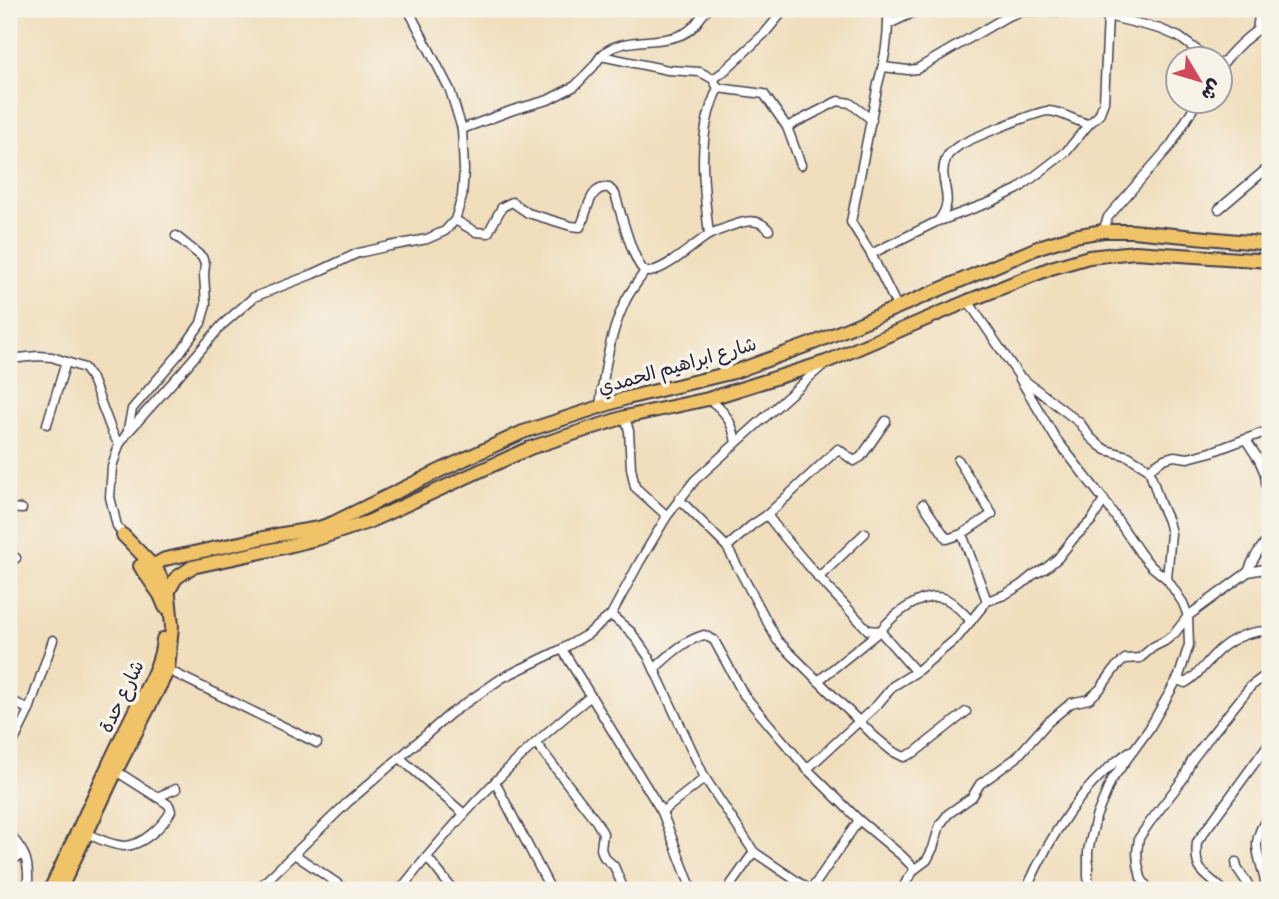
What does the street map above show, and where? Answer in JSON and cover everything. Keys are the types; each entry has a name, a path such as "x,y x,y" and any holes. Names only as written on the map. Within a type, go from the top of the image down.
{"main road":[{"name":"شارع ابراهيم الحمدي","path":"168,592 176,578 191,567 335,523 523,432 655,390 734,372 816,342 1042,246 1074,236 1104,231 1132,231 1270,244"},
{"name":"شارع ابراهيم الحمدي","path":"148,568 165,559 329,535 368,522 530,448 625,417 708,399 827,362 968,301 1051,268 1089,257 1135,252 1270,261"},
{"path":"655,390 659,410"},
{"path":"363,508 368,522"},
{"name":"شارع حدة","path":"60,890 133,713 163,667 163,599 148,568 123,535"},
{"name":"شارع حدة","path":"50,890 116,771 163,667 172,626 168,592 162,578 128,548 123,535"},
{"path":"135,548 148,556 165,559"}],"street":[{"path":"123,535 117,526 110,497 112,467 119,445 222,325 254,297 358,253 427,239 445,230 455,220 462,197 462,129 450,90 408,9"},
{"path":"462,129 548,100 575,86 607,49 687,33 708,9"},
{"path":"713,79 765,33 785,9"},
{"path":"888,9 889,24 883,67 851,222 871,254 898,308"},
{"path":"889,24 921,9"},
{"path":"1256,30 1260,9"},
{"path":"883,67 917,69 1006,17 1022,11 1083,12 1108,16 1160,29 1191,46"},
{"path":"871,254 938,221 1018,189 1066,152 1099,115 1104,102 1108,16"},
{"path":"1234,49 1270,22"},
{"path":"601,56 668,70 700,72 713,79 718,88"},
{"path":"718,88 764,94 786,127 801,165"},
{"path":"709,234 705,201 704,142 706,123 718,88"},
{"path":"786,127 838,100 850,103 872,120"},
{"path":"938,221 948,205 944,170 946,158 958,146 1036,113 1051,111 1089,124"},
{"path":"1104,231 1108,217 1171,145 1189,116"},
{"path":"1219,209 1270,166"},
{"path":"455,220 476,232 488,233 502,207 512,202 528,213 580,227 592,195 605,186 615,194 638,264 645,271 654,271 687,252 709,234 748,221 763,223 769,230"},
{"path":"128,432 132,409 179,354 201,323 206,304 205,264 202,257 176,236"},
{"path":"600,407 611,338 625,301 645,271"},
{"path":"968,301 1019,376 1056,439 1104,499 1140,553 1167,579 1188,616 1189,645 1179,676 1149,729 1111,781 1096,817 1088,851 1091,890"},
{"path":"9,359 52,357 84,368 92,379 119,445"},
{"path":"47,424 66,362"},
{"path":"253,890 265,887 294,853 347,803 450,714 502,678 588,634 611,615 639,563 679,499 703,472 827,362"},
{"path":"1019,376 1080,422 1098,445 1128,456 1149,469 1171,533 1167,579"},
{"path":"708,399 717,405 731,422 736,443"},
{"path":"625,417 635,487 667,516"},
{"path":"727,547 767,515 838,449 854,461 861,457 886,422"},
{"path":"1149,469 1164,458 1188,458 1211,452 1270,430"},
{"path":"1245,440 1265,474 1270,515"},
{"path":"923,504 947,539 962,534 992,514 958,460"},
{"path":"679,499 727,547 777,640 892,751 904,757 915,752 966,712"},
{"path":"807,769 877,705 893,686 957,638 987,601 1021,585 1058,558 1092,520 1104,499"},
{"path":"9,508 22,509"},
{"path":"767,515 818,578 868,630 880,631 916,671"},
{"path":"818,578 866,533"},
{"path":"962,534 987,601"},
{"path":"1248,572 1261,546 1270,538"},
{"path":"902,890 915,869 927,860 940,825 948,814 972,797 980,784 1016,758 1047,723 1071,703 1089,699 1100,690 1125,659 1140,658 1165,641 1188,616 1248,572 1270,568"},
{"path":"818,681 914,602 933,598 946,599 971,621"},
{"path":"611,615 631,632 648,656 705,778 754,852 811,890 859,820"},
{"path":"1179,676 1180,681 1185,683 1195,678 1215,654 1234,639 1258,631 1270,631"},
{"path":"654,669 682,644 694,638 704,635 714,640 744,695 807,769 915,869"},
{"path":"9,751 29,710 53,640"},
{"path":"562,649 662,812 692,890"},
{"path":"163,667 317,743"},
{"path":"1149,890 1138,864 1139,838 1183,779 1192,760 1208,739 1251,686 1270,672"},
{"path":"400,890 464,814 495,782 591,696"},
{"path":"9,699 29,710"},
{"path":"1223,890 1198,867 1197,842 1270,742"},
{"path":"536,743 596,821 603,834 601,849 604,857 614,866 624,890"},
{"path":"1026,890 1066,815 1109,768 1133,749"},
{"path":"400,758 464,814"},
{"path":"83,831 113,844 127,846 158,830 171,811 169,805 116,771"},
{"path":"662,812 705,778"},
{"path":"495,782 551,890"},
{"path":"157,797 176,789"},
{"path":"1266,890 1256,848 1257,835 1270,814"},
{"path":"9,834 29,867 29,890"},
{"path":"727,890 754,852"},
{"path":"294,853 347,890"},
{"path":"9,860 24,855"},
{"path":"427,857 453,890"},
{"path":"1236,862 1237,868 1252,890"}]}
